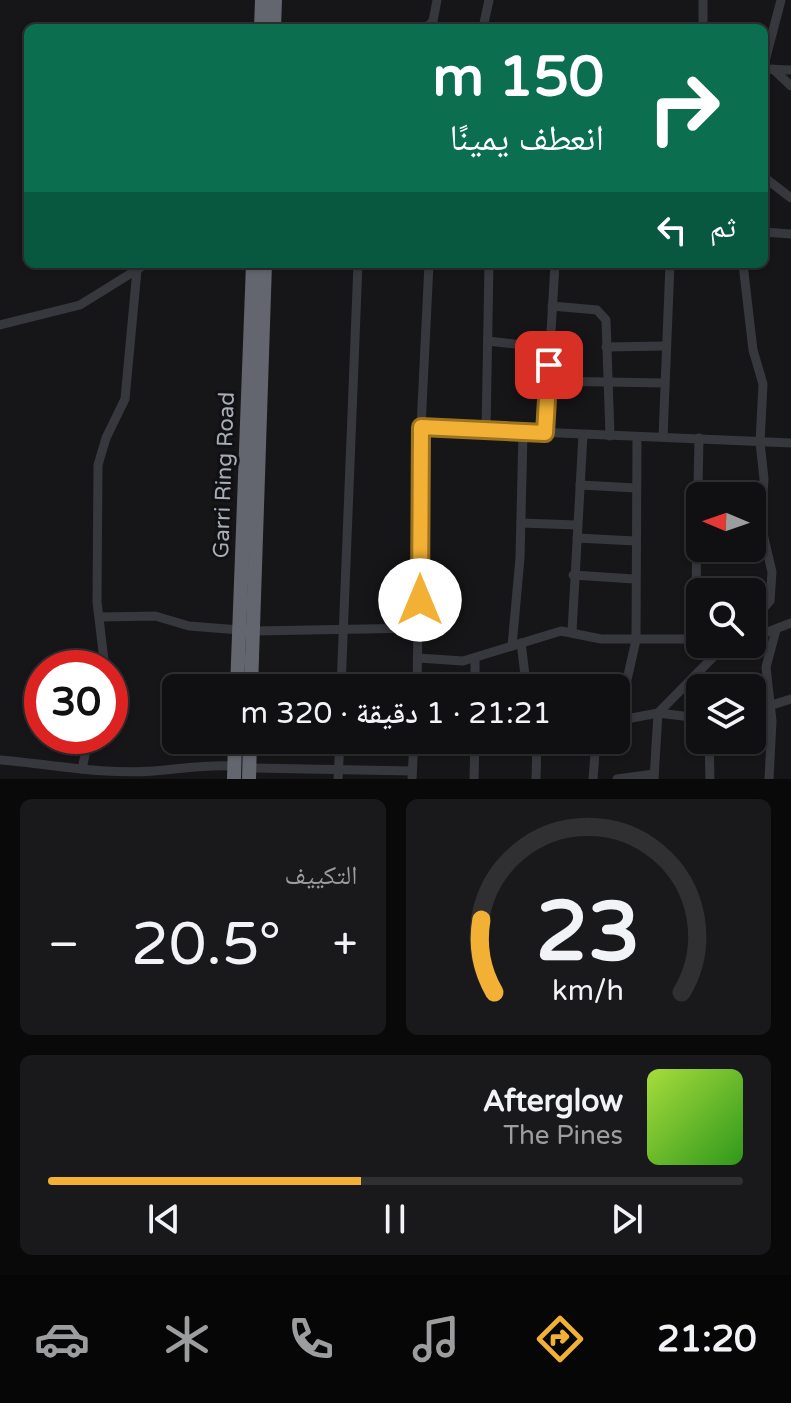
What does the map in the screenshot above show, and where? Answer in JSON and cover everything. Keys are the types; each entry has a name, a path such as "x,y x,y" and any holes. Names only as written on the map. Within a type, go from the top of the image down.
{"highway":[{"path":"261,24 262,0"},
{"path":"274,24 275,0"},
{"name":"Garri Ring Road","path":"250,674 246,631 253,268"},
{"name":"Garri Ring Road","path":"239,674 246,631 265,268"}],"street":[{"path":"431,24 437,0"},
{"path":"484,23 489,0"},
{"path":"703,0 703,24"},
{"path":"768,61 781,0"},
{"path":"768,66 791,70"},
{"path":"768,67 791,86"},
{"path":"768,180 791,198"},
{"path":"768,232 791,234"},
{"path":"0,325 80,305 140,268"},
{"path":"246,268 253,280"},
{"path":"342,674 358,268"},
{"path":"417,674 421,427 429,268"},
{"path":"486,431 489,268"},
{"path":"545,433 555,268"},
{"path":"663,437 664,346 670,268"},
{"path":"743,268 753,350 763,384 760,442 764,479 762,537 772,572 772,591 766,608"},
{"path":"104,650 102,617 97,602 98,465 106,438 125,399 137,270"},
{"path":"552,306 602,313 606,320 610,436"},
{"path":"488,341 550,348"},
{"path":"606,347 664,346"},
{"path":"548,381 664,383"},
{"path":"421,427 791,443"},
{"path":"523,433 516,645 525,674"},
{"path":"572,632 583,435"},
{"path":"628,674 636,640 637,437"},
{"path":"698,578 699,438"},
{"path":"580,485 636,488"},
{"path":"521,523 577,525"},
{"path":"577,538 635,541"},
{"path":"573,575 634,579"},
{"path":"102,617 155,616 189,626 246,631 343,632 420,628"},
{"path":"766,633 791,623"},
{"path":"769,779 770,704 766,667 776,630"},
{"path":"418,658 456,662 546,634 572,632 601,639 686,639"},
{"path":"475,658 475,674"},
{"path":"617,779 654,776 658,713 712,658"},
{"path":"766,706 791,699"},
{"path":"630,718 658,713 686,716"},
{"path":"82,769 85,754"},
{"path":"339,775 340,754"},
{"path":"0,760 82,769 154,771 199,764 241,773 412,775 413,754"},
{"path":"474,779 475,754"},
{"path":"536,779 537,754"},
{"path":"593,779 595,754"},
{"path":"709,754 710,779"},
{"path":"48,779 51,766"}],"route":[{"path":"420,600 421,427 545,433 549,365"}]}
